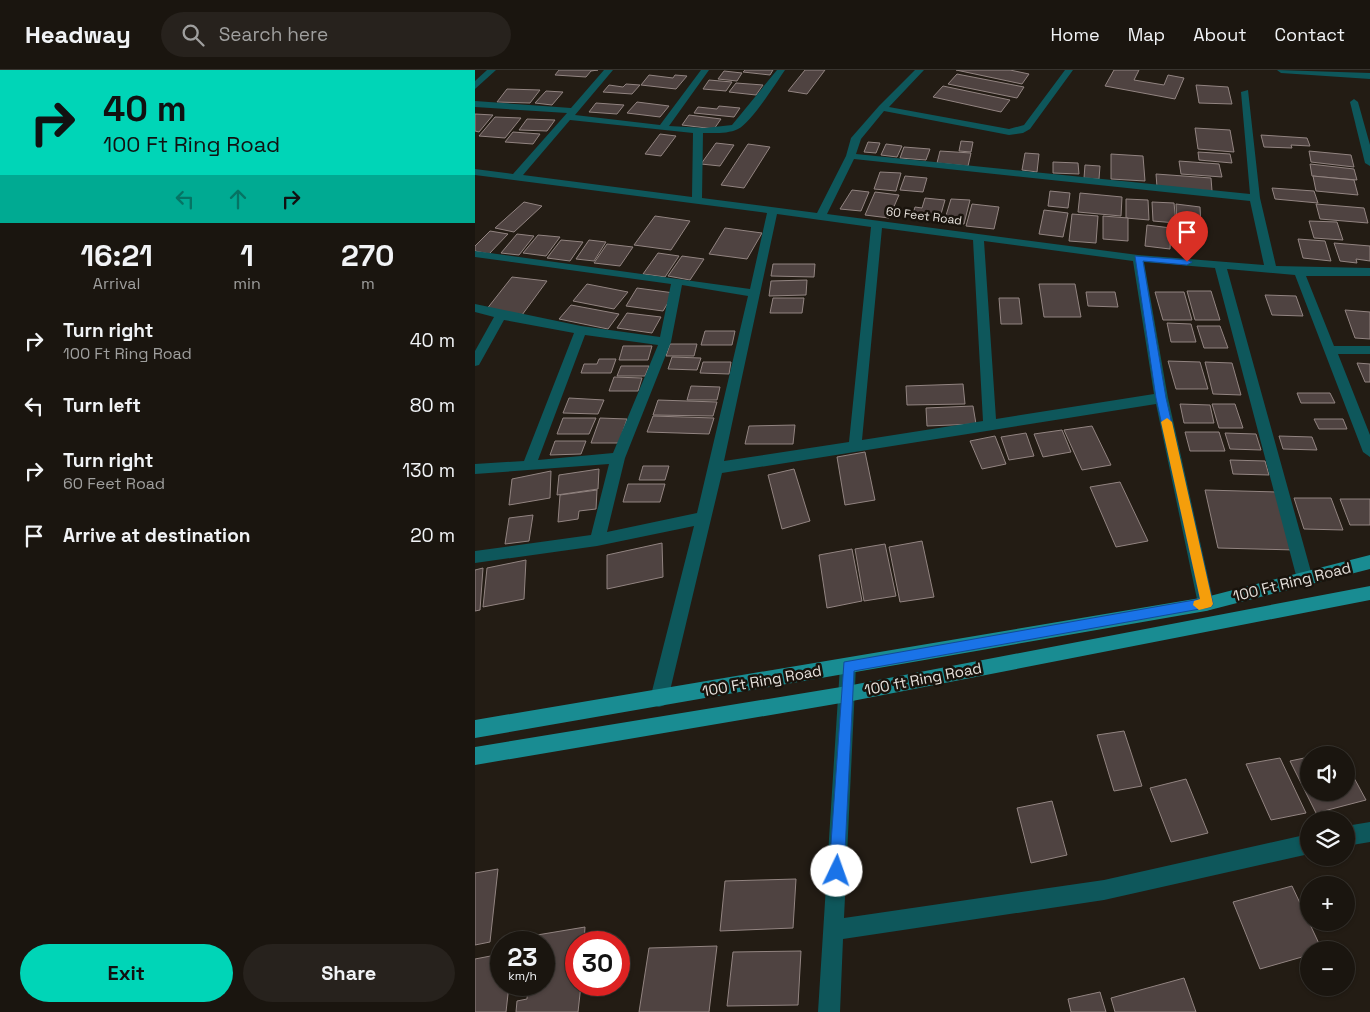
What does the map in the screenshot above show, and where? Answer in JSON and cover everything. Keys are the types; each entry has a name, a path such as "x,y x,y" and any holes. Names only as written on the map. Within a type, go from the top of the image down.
{"main road":[{"name":"100 Ft Ring Road","path":"475,729 1207,604 1370,562"},
{"name":"100 ft Ring Road","path":"475,756 847,694 1370,593"}],"street":[{"path":"475,86 492,70"},
{"path":"516,177 609,70"},
{"path":"663,127 705,70"},
{"path":"475,104 570,114 663,127 723,131 736,126 781,70"},
{"path":"820,217 851,156 856,138 882,108 920,70"},
{"path":"882,108 1009,132 1021,130 1027,127 1069,70"},
{"path":"1281,70 1370,76"},
{"path":"1245,92 1255,198 1271,270"},
{"path":"1354,102 1370,163"},
{"path":"697,200 698,130"},
{"path":"851,156 1255,198"},
{"name":"60 Feet Road","path":"475,172 1138,258 1299,272 1370,272"},
{"path":"659,699 716,468 773,210"},
{"path":"855,446 877,224"},
{"path":"979,237 991,425"},
{"path":"475,254 754,293"},
{"path":"1138,258 1161,398 1207,604"},
{"path":"1220,265 1305,579"},
{"path":"1299,272 1370,452"},
{"path":"597,540 618,458 647,392 665,342 677,281"},
{"path":"475,308 501,315 581,330 665,342"},
{"path":"475,362 501,315"},
{"path":"529,466 581,330"},
{"path":"1330,350 1370,350"},
{"path":"716,468 1161,398"},
{"path":"475,469 618,458"},
{"path":"475,557 597,540 704,518"},
{"path":"829,1012 848,666"},
{"path":"1355,834 1370,832"},
{"path":"834,930 1104,890 1300,846"}],"building":[{"path":"559,70 598,70 591,71 586,77 555,75"},
{"path":"745,70 773,70 770,75 743,72"},
{"path":"805,70 825,70 807,94 788,91"},
{"path":"956,70 1010,70 1029,74 1022,84"},
{"path":"1114,70 1139,70 1134,80 1164,85 1168,75 1184,78 1175,99 1105,86"},
{"path":"724,71 742,73 737,81 718,79"},
{"path":"957,74 1024,87 1017,98 948,84"},
{"path":"649,75 673,78 675,75 687,76 676,89 641,85"},
{"path":"709,80 732,82 726,91 703,89"},
{"path":"736,83 763,85 756,95 729,92"},
{"path":"626,84 640,85 632,94 603,92 609,85 623,87"},
{"path":"1196,85 1228,87 1232,104 1199,103"},
{"path":"943,86 1010,100 1001,112 933,97"},
{"path":"507,89 540,90 530,103 497,102"},
{"path":"546,91 563,92 552,105 535,103"},
{"path":"637,102 669,106 660,117 627,113"},
{"path":"596,103 624,105 617,114 589,112"},
{"path":"719,106 740,108 734,117 694,113 698,107 717,109"},
{"path":"475,114 493,115 479,132 475,131"},
{"path":"689,115 721,119 714,129 682,125"},
{"path":"495,117 521,118 505,138 479,136"},
{"path":"527,119 555,120 547,131 519,130"},
{"path":"1195,128 1230,130 1234,152 1198,149"},
{"path":"513,132 540,134 533,144 505,142"},
{"path":"660,134 676,136 661,156 645,154"},
{"path":"1261,135 1307,138 1310,146 1291,145 1292,148 1264,147"},
{"path":"961,141 973,142 971,152 959,151"},
{"path":"868,142 880,143 876,153 864,152"},
{"path":"716,143 734,145 720,166 701,164"},
{"path":"748,144 770,147 744,188 721,185"},
{"path":"886,144 902,146 897,157 881,155"},
{"path":"904,147 930,149 926,160 900,158"},
{"path":"940,151 971,153 968,166 937,163"},
{"path":"1309,151 1351,155 1354,167 1311,162"},
{"path":"1198,152 1230,154 1232,163 1199,160"},
{"path":"1025,153 1039,154 1037,172 1022,170"},
{"path":"1111,154 1143,156 1145,181 1111,179"},
{"path":"1179,161 1219,164 1222,177 1181,174"},
{"path":"1053,162 1078,163 1079,174 1053,173"},
{"path":"1310,164 1354,169 1357,180 1312,176"},
{"path":"1085,165 1100,166 1099,179 1084,178"},
{"path":"880,172 901,173 896,191 874,189"},
{"path":"1156,174 1211,178 1212,191 1157,187"},
{"path":"905,176 927,178 923,192 900,190"},
{"path":"1313,176 1354,180 1358,195 1316,191"},
{"path":"1272,188 1314,191 1318,203 1275,199"},
{"path":"852,190 869,192 861,211 840,209"},
{"path":"1050,191 1070,193 1068,208 1048,206"},
{"path":"875,192 899,195 889,218 865,215"},
{"path":"1080,193 1122,197 1121,216 1078,212"},
{"path":"925,198 945,200 939,221 912,218 915,207 922,208"},
{"path":"951,199 970,200 964,224 944,222"},
{"path":"1126,199 1148,200 1149,220 1126,218"},
{"path":"524,202 542,206 514,232 495,228"},
{"path":"1152,202 1174,203 1176,223 1153,221"},
{"path":"972,204 999,207 994,229 966,226"},
{"path":"1176,204 1200,207 1201,226 1177,224"},
{"path":"1316,204 1364,208 1368,223 1320,219"},
{"path":"1044,210 1068,213 1063,237 1039,234"},
{"path":"1072,214 1098,216 1096,243 1069,241"},
{"path":"655,216 690,221 671,250 634,245"},
{"path":"1103,216 1128,218 1128,241 1103,239"},
{"path":"1309,221 1337,222 1343,240 1314,238"},
{"path":"1147,225 1171,228 1170,249 1145,246"},
{"path":"725,228 762,233 747,259 709,254"},
{"path":"490,231 508,234 489,254 475,251 475,246"},
{"path":"517,234 534,236 519,255 501,253"},
{"path":"538,235 560,237 546,256 523,253"},
{"path":"1298,239 1325,241 1331,261 1303,258"},
{"path":"561,240 583,242 570,261 547,258"},
{"path":"589,240 606,242 594,261 576,259"},
{"path":"1334,243 1370,246 1370,261 1356,259 1357,263 1340,261"},
{"path":"607,244 633,247 620,266 594,263"},
{"path":"658,253 679,256 665,277 643,274"},
{"path":"682,256 704,259 690,280 668,276"},
{"path":"773,264 815,264 814,277 771,276"},
{"path":"512,277 547,281 522,315 486,310"},
{"path":"807,280 806,295 769,296 771,281"},
{"path":"587,284 628,292 614,309 573,301"},
{"path":"1039,284 1075,284 1081,317 1044,317"},
{"path":"637,288 674,293 663,311 626,306"},
{"path":"1187,291 1211,291 1220,320 1195,320"},
{"path":"1086,292 1115,292 1118,307 1088,306"},
{"path":"1155,292 1184,292 1192,320 1163,320"},
{"path":"1265,295 1296,296 1303,316 1272,315"},
{"path":"773,298 804,298 802,313 770,313"},
{"path":"999,298 1019,298 1022,324 1001,324"},
{"path":"571,305 619,314 608,329 559,319"},
{"path":"1345,310 1370,312 1370,339 1355,338"},
{"path":"627,313 661,317 652,333 617,328"},
{"path":"1167,323 1191,324 1196,342 1171,342"},
{"path":"1197,326 1220,326 1228,348 1204,348"},
{"path":"705,331 735,331 732,345 701,345"},
{"path":"670,344 697,344 694,356 666,356"},
{"path":"623,346 652,346 648,360 619,360"},
{"path":"672,357 701,358 697,370 668,369"},
{"path":"599,359 616,359 611,373 581,373 584,364 597,364"},
{"path":"1168,361 1200,362 1208,389 1176,389"},
{"path":"703,362 731,362 729,374 700,373"},
{"path":"1205,362 1232,363 1241,395 1213,394"},
{"path":"1357,363 1370,364 1370,382 1365,382"},
{"path":"621,366 649,366 645,376 617,376"},
{"path":"614,377 642,378 638,391 609,391"},
{"path":"963,384 965,404 907,405 906,386"},
{"path":"691,386 720,387 717,400 687,400"},
{"path":"1297,393 1330,393 1335,403 1301,403"},
{"path":"569,398 604,400 598,414 563,413"},
{"path":"658,400 717,402 713,416 653,415"},
{"path":"1180,404 1210,405 1214,423 1184,423"},
{"path":"1212,404 1235,404 1243,428 1219,428"},
{"path":"973,406 976,424 927,426 926,408"},
{"path":"653,416 714,418 709,434 647,432"},
{"path":"563,418 596,418 589,434 557,434"},
{"path":"600,418 627,419 619,443 591,443"},
{"path":"1314,419 1343,419 1347,429 1319,429"},
{"path":"795,425 793,444 745,444 749,426"},
{"path":"1092,426 1111,465 1082,470 1064,430"},
{"path":"1062,430 1071,452 1043,457 1034,434"},
{"path":"1185,432 1219,432 1225,451 1190,451"},
{"path":"1026,433 1034,456 1009,460 1001,437"},
{"path":"1225,433 1256,434 1261,450 1230,449"},
{"path":"995,436 1006,464 982,469 970,441"},
{"path":"1279,436 1312,437 1317,450 1283,449"},
{"path":"555,441 586,441 581,454 550,455"},
{"path":"865,452 875,500 845,505 837,457"},
{"path":"1230,460 1265,461 1269,475 1233,474"},
{"path":"643,466 669,466 665,480 639,480"},
{"path":"599,469 598,489 557,495 559,475"},
{"path":"794,469 810,521 782,529 768,475"},
{"path":"551,471 550,498 509,505 512,479"},
{"path":"1120,482 1148,541 1116,547 1090,487"},
{"path":"628,484 665,484 660,502 623,502"},
{"path":"597,490 596,509 579,511 578,519 558,522 560,495"},
{"path":"1205,490 1277,492 1295,550 1218,548"},
{"path":"1294,498 1331,498 1343,530 1304,529"},
{"path":"1340,499 1370,499 1370,525 1350,525"},
{"path":"533,515 529,541 505,544 509,518"},
{"path":"922,541 934,597 900,602 889,547"},
{"path":"662,543 663,577 607,589 607,555"},
{"path":"885,544 896,596 864,601 855,549"},
{"path":"852,549 862,601 827,608 819,555"},
{"path":"526,560 524,599 483,607 487,568"},
{"path":"483,568 480,610 475,611 475,570"},
{"path":"1124,731 1142,786 1114,791 1097,735"},
{"path":"1280,758 1305,811 1300,811 1300,814 1271,820 1246,764"},
{"path":"1300,759 1300,781 1290,761"},
{"path":"1186,779 1208,833 1171,842 1150,788"},
{"path":"1355,780 1366,800 1324,811 1315,811 1310,801 1355,801"},
{"path":"1052,801 1067,855 1031,863 1017,808"},
{"path":"498,869 490,942 475,945 475,873"},
{"path":"796,879 793,928 720,931 725,881"},
{"path":"1292,886 1300,903 1300,931 1313,931 1318,941 1300,941 1300,958 1260,969 1233,902"},
{"path":"585,927 585,931 565,931 565,996 580,996 578,1012 516,1012 517,1001 527,999 527,996 555,996 555,932"},
{"path":"717,946 709,1012 639,1012 649,948"},
{"path":"801,951 798,1005 727,1006 733,952"},
{"path":"490,956 490,996 508,996 506,1012 475,1012 475,959"},
{"path":"1184,978 1196,1012 1115,1012 1111,998"},
{"path":"1100,992 1106,1012 1071,1012 1068,999"}],"slow traffic":[{"path":"1167,422 1207,604 1199,605"}],"route":[{"path":"837,871 848,666 1207,604 1161,398 1138,258 1187,262"}]}
